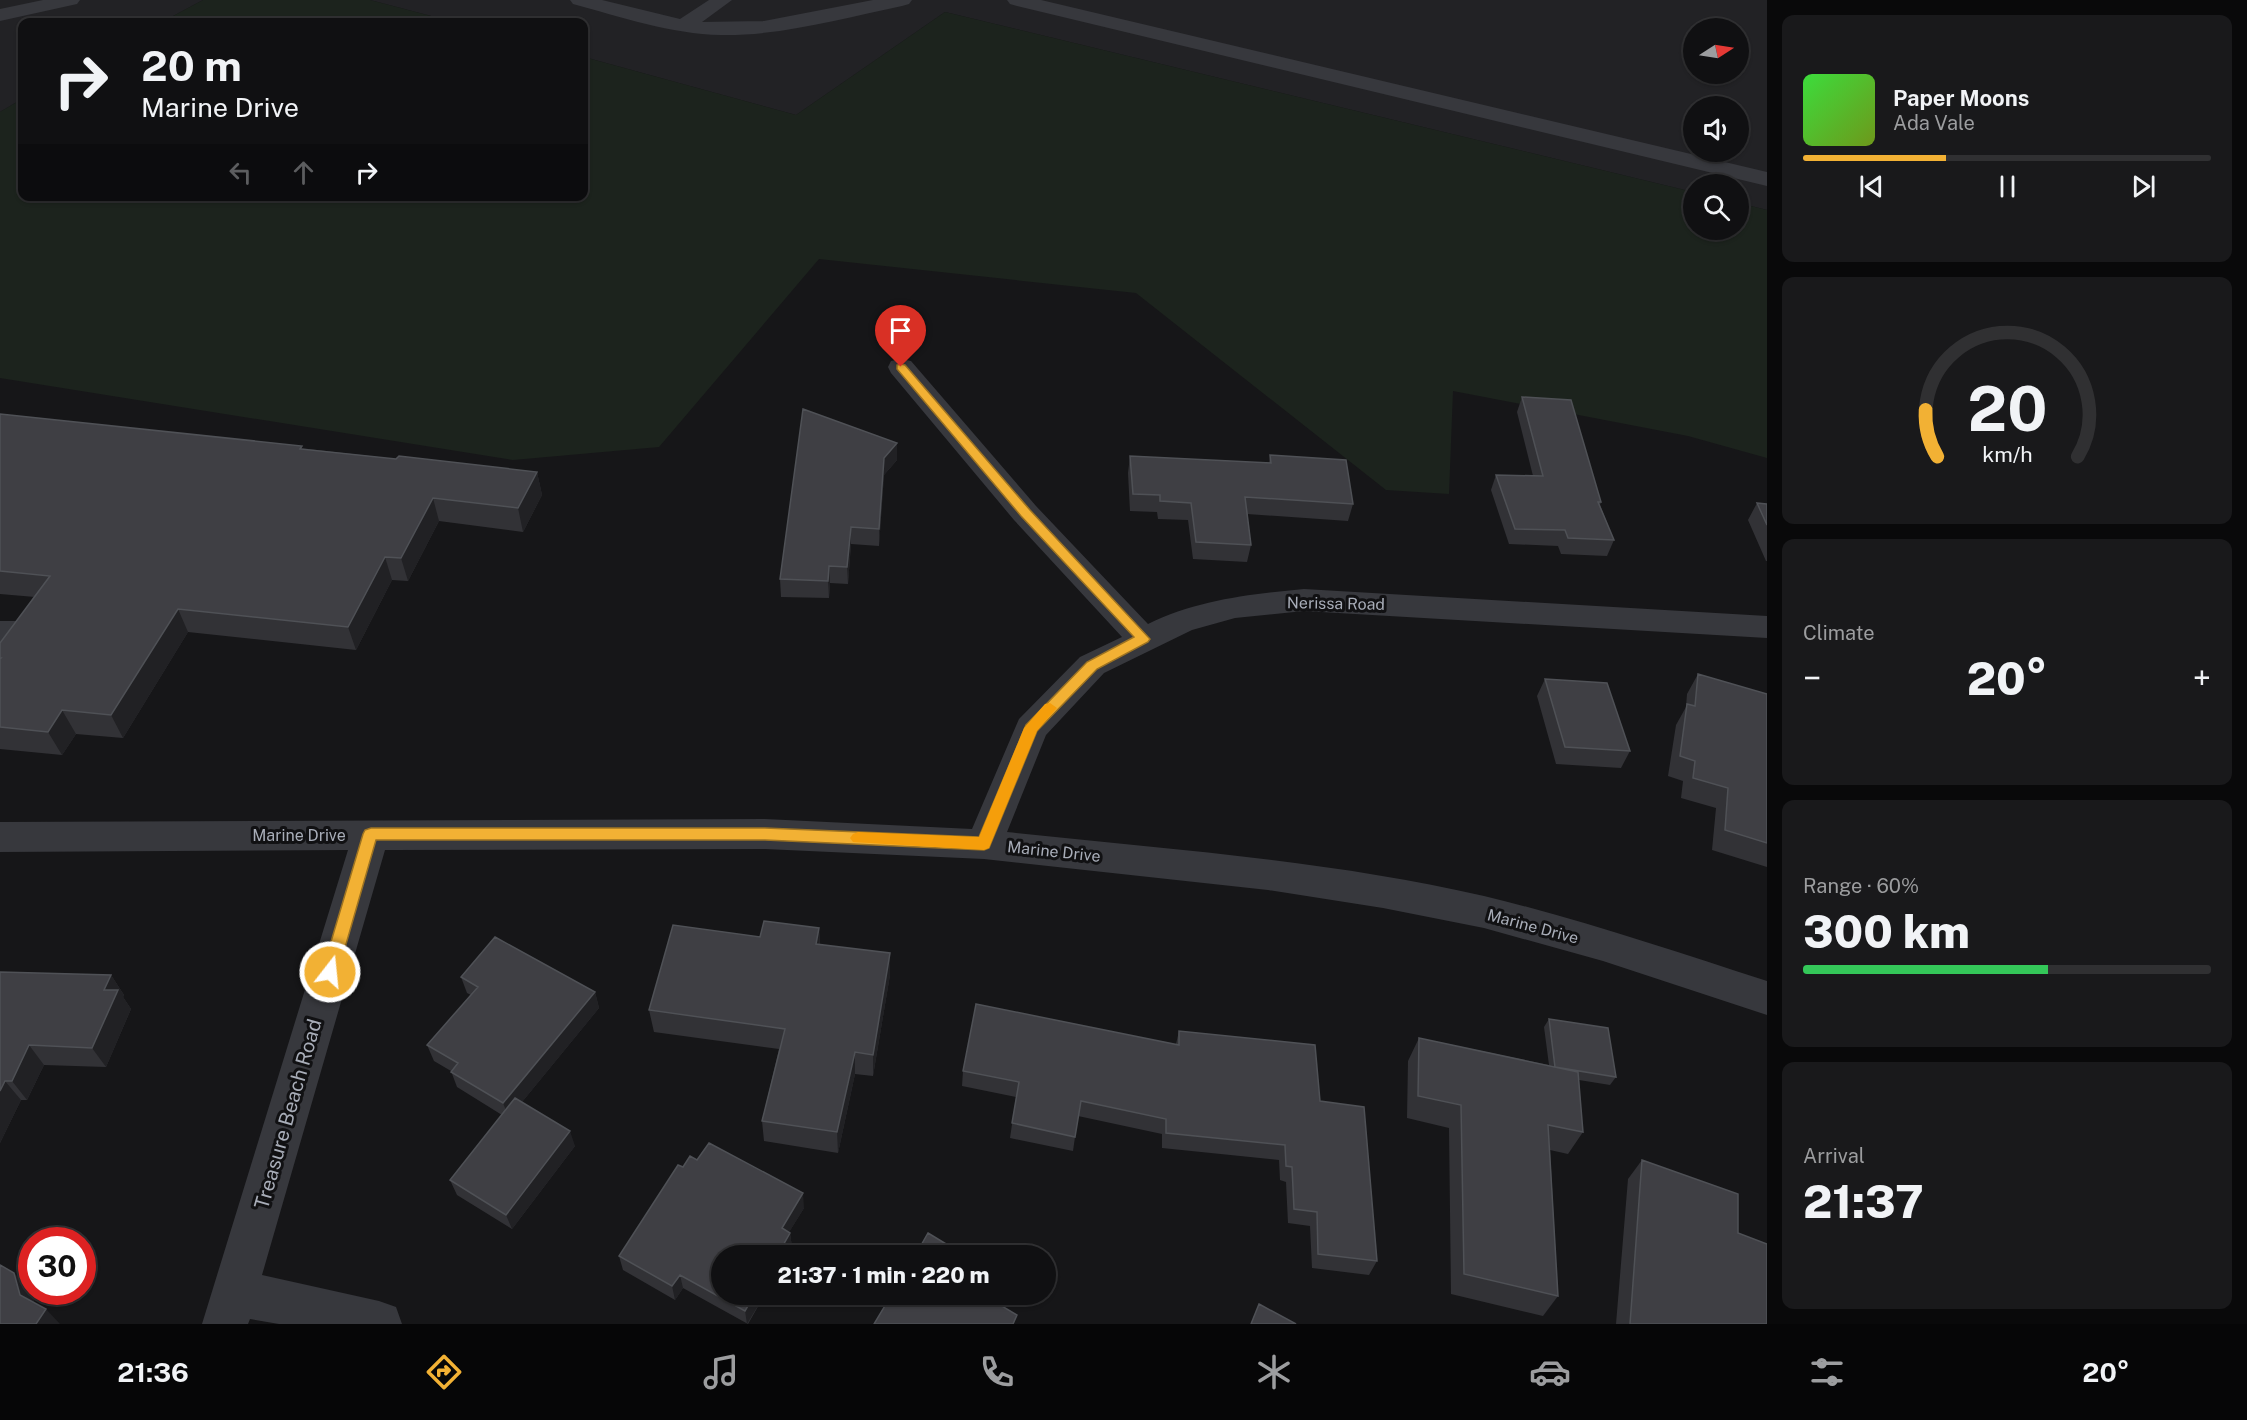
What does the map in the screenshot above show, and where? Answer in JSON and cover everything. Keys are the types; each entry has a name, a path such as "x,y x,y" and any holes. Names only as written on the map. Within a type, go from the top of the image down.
{"street":[{"path":"0,15 70,0"},
{"path":"580,0 684,25 721,29 752,27 902,0"},
{"path":"684,25 723,0"},
{"path":"1017,0 1767,179"},
{"path":"901,367 1025,513 1143,639"},
{"name":"Nerissa Road","path":"984,844 1031,728 1092,665 1182,621 1235,607 1304,600 1767,627"},
{"name":"Treasure Beach Road","path":"230,1309 371,834"},
{"name":"Marine Drive","path":"0,837 765,834 984,844 1268,875 1383,892 1484,912 1767,998"},
{"path":"230,1309 296,1304 380,1324"}],"shaded area":[{"path":"0,0 203,0 169,18 18,18 18,101 0,112"},
{"path":"203,0 370,0 439,18 169,18"},
{"path":"370,0 1767,0 1767,210 1749,206 1749,174 1683,174 1683,190 945,12 796,115 588,58 588,18 439,18"},
{"path":"945,12 1683,190 1683,240 1749,240 1749,206 1767,210 1767,458 1688,436 1453,391 1449,494 1386,490 1136,293 819,259 659,447 513,460 0,378 0,112 18,101 18,201 588,201 588,58 796,115"}],"building":[{"path":"1522,397 1571,400 1601,502 1598,502 1614,540 1568,538 1565,530 1515,529 1496,475 1543,476"},
{"path":"803,409 897,443 884,458 879,529 851,527 847,567 829,566 828,581 780,579"},
{"path":"0,414 302,446 300,449 396,459 399,456 537,472 518,508 433,498 401,558 385,557 348,627 178,609 111,715 62,710 48,732 0,727 0,643 50,576 0,571"},
{"path":"1270,455 1346,460 1353,504 1245,497 1251,545 1196,542 1191,503 1160,501 1160,495 1133,494 1130,456 1271,463"},
{"path":"1757,503 1767,504 1767,525"},
{"path":"1698,674 1767,694 1767,843 1725,830 1728,788 1693,778 1695,761 1680,756 1687,704 1695,706"},
{"path":"1545,679 1607,683 1630,751 1565,747"},
{"path":"764,921 819,928 816,944 890,953 873,1055 855,1052 837,1132 762,1121 785,1029 649,1010 673,925 760,937"},
{"path":"495,937 595,992 503,1103 451,1072 458,1063 427,1045 478,987 461,977"},
{"path":"0,972 111,975 104,990 118,990 92,1048 29,1045 12,1081 5,1081 0,1091"},
{"path":"976,1004 1179,1045 1179,1031 1315,1045 1320,1101 1364,1107 1377,1261 1318,1254 1317,1212 1294,1209 1292,1167 1286,1166 1285,1145 1166,1133 1166,1119 1081,1101 1075,1137 1012,1123 1019,1082 963,1071"},
{"path":"1549,1019 1608,1028 1616,1077 1555,1067"},
{"path":"1419,1038 1578,1072 1583,1132 1548,1125 1558,1296 1464,1274 1461,1105 1418,1096"},
{"path":"515,1098 570,1131 506,1215 450,1180"},
{"path":"709,1143 803,1193 782,1228 790,1233 783,1245 711,1245 711,1292 680,1275 672,1286 619,1256 678,1165 683,1167 690,1156 697,1160"},
{"path":"1642,1160 1738,1194 1738,1233 1767,1244 1767,1324 1630,1324"},
{"path":"928,1233 948,1245 921,1245"},
{"path":"0,1265 14,1273 18,1288 18,1305 39,1305 46,1309 36,1324 0,1324"},
{"path":"1259,1304 1296,1324 1251,1324"},
{"path":"734,1305 749,1305 745,1311"},
{"path":"885,1305 1000,1305 1017,1315 1013,1324 874,1324"}],"slow traffic":[{"path":"858,838 984,844 1031,728 1050,708"}],"route":[{"path":"330,972 371,834 765,834 984,844 1031,728 1092,665 1143,639 1025,513 901,367"}]}
